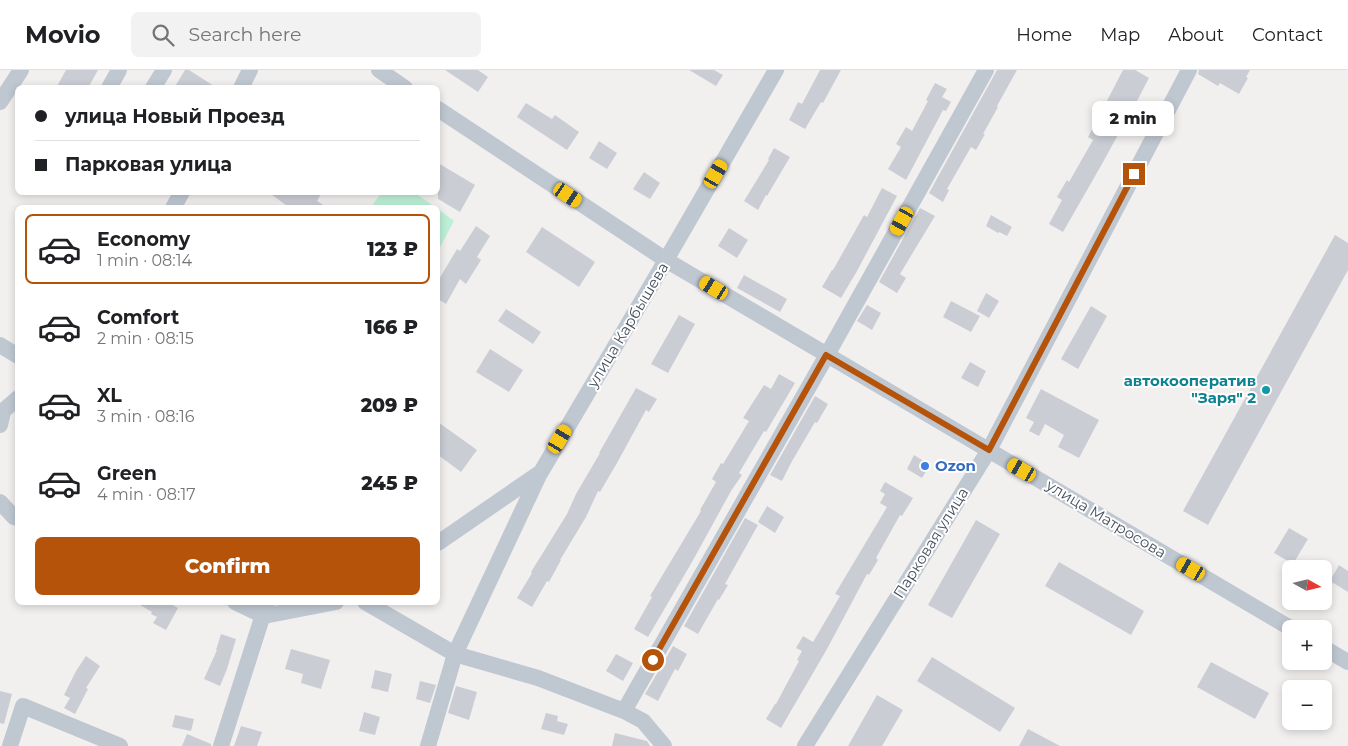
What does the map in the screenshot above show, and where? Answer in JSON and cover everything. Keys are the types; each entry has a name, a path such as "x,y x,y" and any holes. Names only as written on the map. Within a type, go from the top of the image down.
{"street":[{"path":"8,98 21,70"},
{"path":"111,85 119,70"},
{"path":"155,85 164,70"},
{"path":"242,85 250,70"},
{"path":"379,70 401,85"},
{"name":"улица Карбышева","path":"440,542 540,472 776,70"},
{"path":"624,711 986,70"},
{"name":"Парковая улица","path":"805,746 989,450 1189,70"},
{"name":"улица Матросова","path":"440,110 666,260 1282,623"},
{"path":"0,345 15,354"},
{"path":"0,425 3,412 15,401"},
{"path":"428,746 455,654 540,472"},
{"path":"0,502 15,517"},
{"path":"248,605 265,609 306,605"},
{"path":"370,605 455,654 538,678 624,711 643,721 658,743"},
{"path":"221,746 265,609"},
{"path":"1332,653 1348,662"},
{"path":"10,746 23,706 120,746"}],"green space":[{"path":"380,195 418,195 432,205 372,205"},
{"path":"440,210 454,221 440,247"}],"building":[{"path":"66,70 98,70 90,85 58,85"},
{"path":"185,70 189,70 212,85 176,85"},
{"path":"445,70 478,70 488,77 478,92"},
{"path":"689,70 714,70 723,75 716,86"},
{"path":"820,70 841,70 823,103 821,102 805,129 789,120 798,102 802,104"},
{"path":"997,70 1017,70 983,134 985,134 976,150 971,147 947,189 949,190 943,202 929,193"},
{"path":"1123,70 1135,70 1149,78 1063,232 1049,224 1062,200 1057,197 1067,180 1069,182 1093,140 1088,137"},
{"path":"1199,70 1250,70 1246,77 1248,78 1239,94 1220,83 1218,86 1198,74"},
{"path":"935,83 947,89 942,97 951,102 946,111 943,110 906,180 888,169 901,147 896,144 906,127 912,131"},
{"path":"526,103 552,119 555,115 579,132 567,150 517,117"},
{"path":"599,141 617,153 607,169 589,158"},
{"path":"774,148 790,157 758,210 744,201 769,160"},
{"path":"440,164 475,185 460,212 438,199 438,195 440,195"},
{"path":"644,172 660,183 650,199 633,189"},
{"path":"882,188 897,196 841,298 822,287 864,215 867,217"},
{"path":"272,195 320,195 317,201 323,205 286,205"},
{"path":"920,208 935,216 900,274 906,278 897,293 879,282"},
{"path":"991,215 1012,227 1007,236 986,226"},
{"path":"476,226 490,236 477,257 481,260 466,284 460,279 446,304 440,300 440,278 457,249 460,251"},
{"path":"542,227 595,262 579,287 526,252"},
{"path":"729,228 748,240 737,258 718,246"},
{"name":"автокооператив \"Заря\" 2","path":"1335,235 1348,243 1348,270 1208,525 1183,511"},
{"path":"744,275 787,299 780,312 737,288"},
{"path":"986,293 999,301 989,318 977,311"},
{"path":"951,301 980,316 971,332 943,317"},
{"path":"867,305 881,313 872,330 857,321"},
{"path":"1091,306 1107,316 1078,369 1061,359"},
{"path":"506,309 541,332 533,344 498,321"},
{"path":"679,315 695,324 668,373 651,364"},
{"path":"490,349 523,370 509,392 476,372"},
{"path":"970,362 986,371 978,387 961,378"},
{"path":"779,374 795,383 739,473 742,475 648,637 634,629 652,597 650,596 701,511 716,482 712,479 721,463 723,464 749,421 743,418 764,385 771,389"},
{"path":"636,388 657,399 649,412 646,410 600,492 598,491 586,517 549,582 547,581 532,607 517,598 567,514 576,494"},
{"path":"1041,389 1099,420 1079,458 1058,447 1064,435 1045,424 1039,436 1029,431 1034,422 1026,418"},
{"path":"815,396 828,404 817,423 815,422 782,481 770,475"},
{"path":"440,423 477,450 461,472 440,456"},
{"path":"914,455 930,465 922,478 907,469"},
{"path":"885,482 913,498 902,516 900,515 876,558 878,560 869,575 867,574 827,649 781,728 766,719 799,661 797,660 802,651 796,648 803,636 813,642 840,596 835,594 887,507 880,503 885,494 880,491"},
{"path":"767,506 784,517 775,533 758,522"},
{"path":"745,518 758,525 725,584 728,585 698,634 684,626"},
{"path":"976,520 1000,534 952,618 928,605"},
{"path":"1289,528 1308,539 1295,560 1286,560 1274,553"},
{"path":"1059,562 1144,611 1131,635 1045,586"},
{"path":"1339,565 1348,571 1348,592 1332,582 1332,577"},
{"path":"140,605 172,605 178,608 166,630 153,623 157,617 151,614 152,612"},
{"path":"221,634 236,639 220,686 204,679 217,650"},
{"path":"673,646 687,654 678,671 675,669 658,701 645,694"},
{"path":"291,649 330,660 321,689 301,683 303,674 285,669"},
{"path":"616,654 633,663 623,681 606,671"},
{"path":"86,656 100,666 86,688 88,689 75,714 64,708 70,698 64,695"},
{"path":"932,657 1015,708 1000,732 917,681"},
{"path":"1211,662 1269,693 1255,719 1197,687"},
{"path":"375,670 392,674 388,692 371,688"},
{"path":"420,681 436,685 430,703 416,699"},
{"path":"456,686 477,692 469,720 448,713"},
{"path":"0,691 12,694 4,724 0,723"},
{"path":"877,695 903,710 882,746 848,746"},
{"path":"364,712 380,717 375,735 359,731"},
{"path":"546,713 558,716 557,721 568,724 564,735 541,729"},
{"path":"175,715 194,719 191,731 172,727"},
{"path":"241,726 262,732 257,746 234,746"},
{"path":"1028,729 1060,746 1019,746"},
{"path":"615,733 647,741 650,746 612,746"},
{"path":"187,734 211,744 211,746 182,746"}],"place":[{"name":"автокооператив \"Заря\" 2","path":"1266,390"},
{"name":"Ozon","path":"925,466"}],"route":[{"path":"653,660 826,355 989,450 1134,174"}]}
